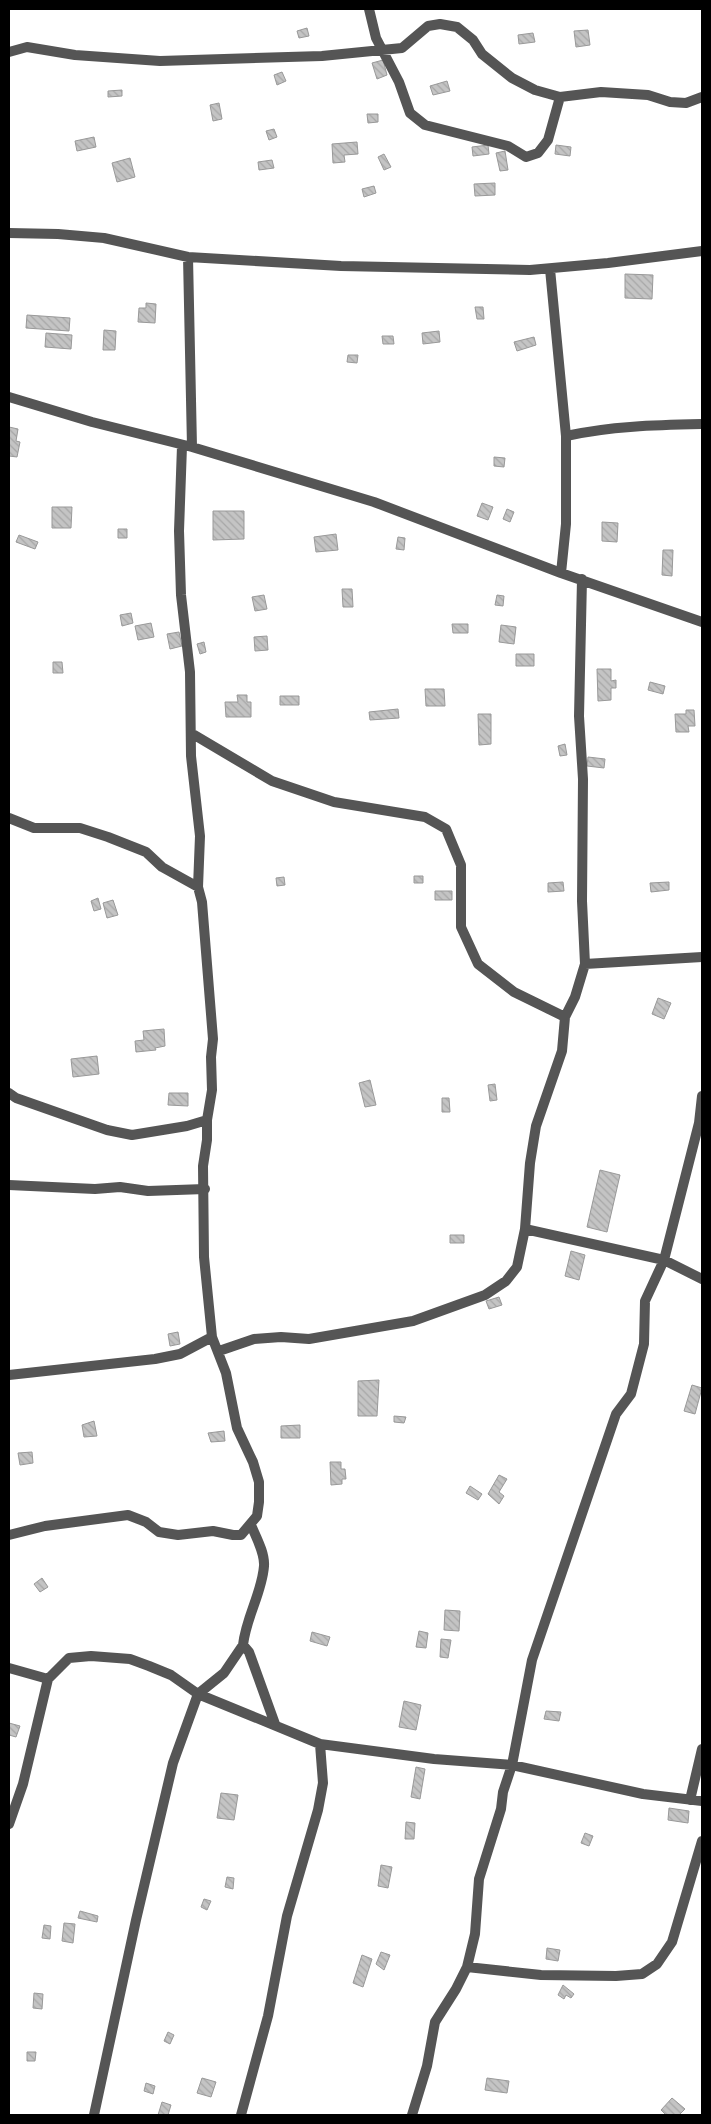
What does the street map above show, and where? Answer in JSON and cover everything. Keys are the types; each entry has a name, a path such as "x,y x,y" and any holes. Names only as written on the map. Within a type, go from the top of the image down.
{"street":[{"path":"368,9 376,38 399,82 410,113 425,125 508,146 526,157 538,153 548,140 560,97"},
{"path":"9,52 27,47 75,55 170,61 322,56 402,48 428,26 440,24 457,27 473,40 482,54 512,78 535,90 560,97 601,92 632,93 648,95 670,102 686,103 702,97"},
{"path":"9,233 58,234 104,238 188,257 342,266 550,269 702,251"},
{"path":"9,1534 45,1526 128,1516 146,1522 159,1532 178,1535 213,1531 241,1535 251,1525 256,1516 259,1502 259,1482 253,1462 237,1428 226,1373 212,1337 204,1257 203,1166 212,1090 212,1006 208,986 202,902 198,887 200,836 194,800 190,672 183,619 179,540 187,446 188,257"},
{"path":"550,269 566,436 566,524 561,573"},
{"path":"9,397 187,446 374,502 561,573 702,622"},
{"path":"566,436 637,427 702,424"},
{"path":"219,1351 254,1339 281,1337 309,1339 413,1321 485,1295 506,1281 517,1266 525,1229 530,1163 536,1126 562,1051 565,1017 575,997 585,964 582,892 583,779 580,716 582,579"},
{"path":"191,732 272,781 334,802 425,817 446,829 461,865 461,927 478,964 514,992 565,1017"},
{"path":"9,818 34,828 80,828 108,837 146,852 162,867 198,887"},
{"path":"585,964 702,957"},
{"path":"9,1093 16,1098 107,1130 132,1135 187,1126 207,1120"},
{"path":"412,2115 427,2066 435,2022 467,1967 475,1934 479,1879 501,1809 503,1792 512,1765 532,1660 616,1414 631,1394 644,1344 645,1301 664,1260 699,1123 702,1096"},
{"path":"9,1185 95,1189 120,1187 148,1191 204,1189"},
{"path":"525,1229 664,1260 702,1279"},
{"path":"9,1375 155,1359 180,1354 212,1337"},
{"path":"94,2115 167,1785 198,1694 224,1673 243,1645 245,1626 258,1592 264,1565 262,1552 251,1525"},
{"path":"243,1645 249,1652 275,1724"},
{"path":"9,1824 23,1784 48,1679 69,1658 101,1657 130,1660 149,1666 171,1675 198,1694 320,1744 434,1759 512,1765 643,1794 702,1802"},
{"path":"9,1668 48,1679"},
{"path":"241,2115 268,2016 287,1916 318,1810 323,1783 320,1744"},
{"path":"690,1800 702,1749"},
{"path":"467,1967 541,1975 616,1976 642,1974 657,1964 672,1942 702,1841"}],"building":[{"path":"307,28 309,36 299,38 297,31"},
{"path":"588,30 590,45 576,47 574,31"},
{"path":"533,33 535,42 519,44 518,35"},
{"path":"383,60 387,75 377,79 372,63"},
{"path":"282,72 286,81 277,85 274,75"},
{"path":"447,81 450,91 433,95 430,86"},
{"path":"122,90 122,96 108,97 108,91"},
{"path":"219,103 222,119 213,121 210,105"},
{"path":"367,114 378,114 378,122 368,123"},
{"path":"274,129 277,137 269,140 266,131"},
{"path":"94,137 96,147 77,151 75,141"},
{"path":"357,142 358,154 344,155 345,162 333,163 332,144"},
{"path":"488,145 489,154 473,156 472,147"},
{"path":"556,145 571,147 570,156 555,154"},
{"path":"505,151 508,170 500,171 496,153"},
{"path":"384,154 391,167 384,170 378,157"},
{"path":"130,158 135,177 117,182 112,163"},
{"path":"272,160 274,168 259,170 258,162"},
{"path":"495,183 495,195 475,196 474,184"},
{"path":"374,186 376,193 364,197 362,189"},
{"path":"625,274 653,275 652,299 625,298"},
{"path":"146,303 156,304 155,323 138,322 139,308 146,308"},
{"path":"475,307 483,307 484,319 477,319"},
{"path":"27,315 70,318 69,331 26,328"},
{"path":"104,330 116,331 115,350 103,350"},
{"path":"439,331 440,342 423,344 422,333"},
{"path":"46,333 72,335 71,349 45,347"},
{"path":"382,336 393,336 394,344 383,344"},
{"path":"534,337 536,345 517,351 514,342"},
{"path":"348,355 358,355 357,363 347,362"},
{"path":"9,427 18,429 16,441 20,442 17,457 9,456"},
{"path":"494,457 505,458 504,467 494,466"},
{"path":"482,503 493,507 488,520 477,516"},
{"path":"52,507 72,507 71,528 52,528"},
{"path":"507,509 514,512 510,522 503,519"},
{"path":"213,511 244,511 244,539 213,540"},
{"path":"602,522 618,523 617,542 602,541"},
{"path":"118,529 127,529 127,538 118,538"},
{"path":"336,534 338,550 316,552 314,537"},
{"path":"19,535 38,542 35,549 16,542"},
{"path":"398,537 405,538 404,550 396,549"},
{"path":"663,550 673,550 672,576 662,575"},
{"path":"342,589 352,589 353,607 343,607"},
{"path":"264,595 267,609 255,611 252,597"},
{"path":"497,595 504,596 503,606 495,605"},
{"path":"131,613 133,623 122,626 120,615"},
{"path":"151,623 154,637 138,640 135,626"},
{"path":"452,624 468,624 468,633 453,633"},
{"path":"501,625 516,627 514,644 499,642"},
{"path":"179,632 182,646 170,649 167,634"},
{"path":"267,636 268,650 255,651 254,637"},
{"path":"204,642 206,652 200,654 197,644"},
{"path":"516,654 534,654 534,666 516,666"},
{"path":"53,662 62,662 63,673 53,673"},
{"path":"597,669 611,669 611,681 616,680 616,688 611,688 611,700 598,701"},
{"path":"650,682 665,686 663,694 648,690"},
{"path":"425,689 444,689 445,706 426,706"},
{"path":"237,695 247,695 247,702 251,702 251,717 226,717 225,702 238,702"},
{"path":"280,696 299,696 299,705 280,705"},
{"path":"398,709 399,718 370,720 369,712"},
{"path":"686,710 694,710 695,726 688,726 689,732 676,732 675,714 686,714"},
{"path":"478,714 491,714 491,744 479,745"},
{"path":"565,744 567,755 560,756 558,746"},
{"path":"588,757 605,759 604,768 587,766"},
{"path":"414,876 423,876 423,883 414,883"},
{"path":"284,877 285,885 277,886 276,878"},
{"path":"563,882 564,891 548,892 548,883"},
{"path":"669,882 669,890 651,892 650,883"},
{"path":"435,891 452,891 452,900 435,900"},
{"path":"98,898 101,909 94,911 91,901"},
{"path":"113,900 118,915 107,918 103,903"},
{"path":"658,998 671,1003 664,1019 652,1014"},
{"path":"164,1029 165,1046 155,1048 156,1050 136,1052 135,1041 144,1040 143,1031"},
{"path":"97,1056 99,1074 73,1077 71,1059"},
{"path":"370,1080 376,1105 365,1107 359,1083"},
{"path":"495,1084 497,1100 490,1101 488,1085"},
{"path":"169,1093 188,1093 188,1106 168,1105"},
{"path":"442,1098 449,1098 450,1112 442,1112"},
{"path":"600,1170 620,1175 607,1232 587,1227"},
{"path":"450,1235 464,1235 464,1243 450,1243"},
{"path":"571,1251 585,1255 579,1280 565,1276"},
{"path":"499,1297 502,1305 489,1309 486,1301"},
{"path":"178,1332 180,1344 170,1346 168,1334"},
{"path":"379,1380 377,1416 358,1416 358,1381"},
{"path":"692,1385 702,1388 695,1414 684,1411"},
{"path":"394,1416 406,1417 404,1423 394,1422"},
{"path":"94,1421 97,1436 84,1437 82,1425"},
{"path":"300,1425 300,1438 281,1438 281,1426"},
{"path":"224,1431 225,1441 211,1442 208,1433"},
{"path":"32,1452 33,1463 20,1465 18,1453"},
{"path":"330,1462 341,1462 341,1469 345,1469 346,1479 342,1479 342,1484 331,1485"},
{"path":"499,1475 507,1479 499,1492 504,1496 499,1504 488,1494"},
{"path":"470,1486 482,1494 478,1500 466,1493"},
{"path":"42,1578 48,1587 40,1592 34,1584"},
{"path":"445,1610 460,1611 459,1631 444,1630"},
{"path":"419,1631 428,1633 426,1648 416,1647"},
{"path":"312,1632 330,1637 327,1646 310,1641"},
{"path":"441,1639 451,1640 448,1658 440,1657"},
{"path":"404,1701 421,1705 416,1730 399,1727"},
{"path":"546,1711 561,1712 559,1721 544,1719"},
{"path":"9,1723 20,1726 16,1737 9,1735"},
{"path":"416,1767 425,1769 420,1799 411,1797"},
{"path":"221,1793 238,1795 234,1820 217,1818"},
{"path":"669,1808 689,1811 688,1823 668,1820"},
{"path":"406,1822 415,1823 414,1839 405,1839"},
{"path":"585,1833 593,1836 589,1846 581,1843"},
{"path":"381,1865 392,1867 388,1888 378,1886"},
{"path":"227,1877 234,1878 233,1889 225,1887"},
{"path":"204,1899 211,1901 207,1910 201,1907"},
{"path":"80,1911 98,1916 97,1922 78,1918"},
{"path":"64,1923 75,1924 73,1943 62,1941"},
{"path":"44,1925 51,1926 50,1939 42,1938"},
{"path":"547,1948 560,1950 558,1961 546,1959"},
{"path":"381,1952 390,1955 384,1970 376,1964"},
{"path":"362,1955 372,1959 363,1987 353,1983"},
{"path":"563,1985 574,1994 571,1998 566,1995 564,1999 558,1995"},
{"path":"34,1993 43,1994 42,2009 33,2008"},
{"path":"168,2032 174,2035 170,2044 164,2041"},
{"path":"27,2052 36,2052 35,2061 27,2061"},
{"path":"202,2078 216,2082 211,2097 197,2093"},
{"path":"487,2078 509,2081 507,2093 485,2090"},
{"path":"146,2083 155,2086 153,2094 144,2091"},
{"path":"672,2098 685,2109 679,2115 666,2115 661,2110"},
{"path":"162,2102 171,2105 168,2115 158,2115"}]}
